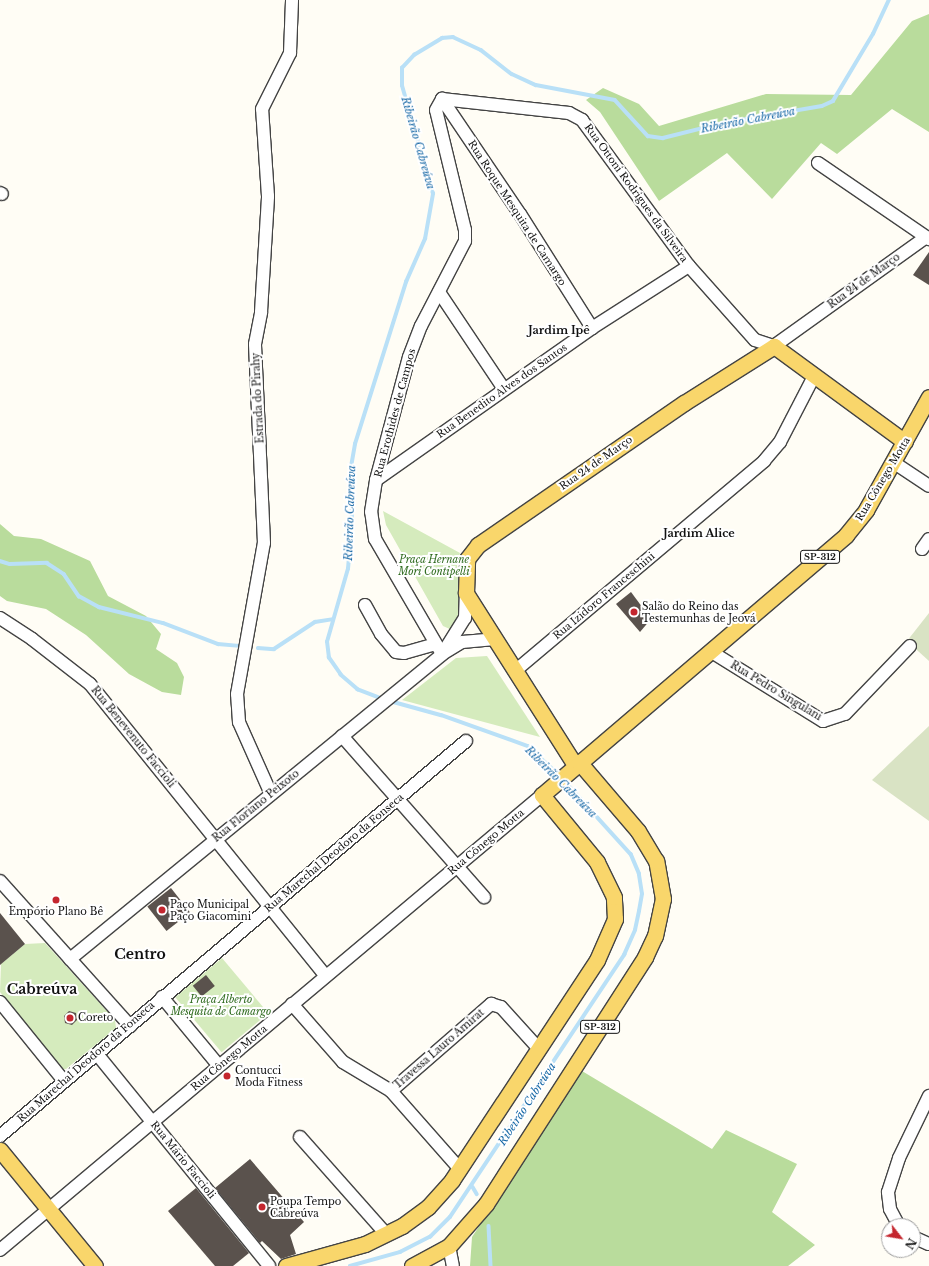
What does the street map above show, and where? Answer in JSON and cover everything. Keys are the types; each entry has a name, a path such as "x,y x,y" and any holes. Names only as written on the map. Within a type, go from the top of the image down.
{"main road":[{"path":"774,346 905,442"},
{"name":"Rua 24 de Março","path":"466,592 467,559 478,545 684,403 774,346"},
{"name":"Rua Cônego Motta","path":"547,790 846,535 866,510 929,397"},
{"path":"466,592 574,766"},
{"name":"SP-312","path":"412,1266 449,1246 466,1229 499,1184 645,957 661,919 662,882 653,855 638,831 574,766"},
{"path":"286,1266 365,1244 402,1226 428,1207 460,1168 597,960 615,919 614,897 597,862 547,790"},
{"path":"0,1150 95,1266"}],"street":[{"name":"Estrada do Pirahy","path":"271,794 239,722 237,694 264,543 255,344 261,312 268,196 262,108 290,53 292,0"},
{"name":"Rua Ottoni Rodrigues da Silveira","path":"442,99 569,113 582,120 688,266 755,340 774,346"},
{"name":"Rua Erothides de Campos","path":"439,649 375,540 371,512 376,480 409,357 439,292 465,241 465,230 436,110 442,99"},
{"name":"Rua Roque Mesquita de Camargo","path":"442,99 520,214 592,328"},
{"path":"818,163 927,238"},
{"name":"Rua 24 de Março","path":"774,346 927,238"},
{"name":"Rua Benedito Alves dos Santos","path":"376,480 592,328 688,266"},
{"path":"439,292 504,389"},
{"name":"Rua Izidoro Franceschini","path":"515,671 764,462 777,447 814,376"},
{"path":"893,462 929,486"},
{"path":"439,649 460,631 465,618 466,592"},
{"path":"365,605 381,634 396,652 404,653 439,649 462,642 495,639"},
{"name":"Rua Benevenuto Faccioli","path":"0,618 90,684 326,976"},
{"path":"465,618 481,618"},
{"name":"Rua Pedro Singulani","path":"710,651 824,720 844,714 910,646"},
{"name":"Rua Floriano Peixoto","path":"70,959 342,736 394,692 439,649"},
{"path":"342,736 484,897"},
{"name":"Rua Marechal Deodoro da Fonseca","path":"0,1136 162,997 466,741"},
{"name":"Rua Cônego Motta","path":"0,1250 547,790"},
{"path":"0,881 130,1026"},
{"path":"162,997 219,1066"},
{"path":"0,1002 4,1015 64,1081"},
{"path":"292,1004 343,1062 391,1091 460,1168"},
{"name":"Travessa Lauro Amirat","path":"391,1091 491,1004 501,1007 538,1048"},
{"name":"Rua Mário Faccioli","path":"97,1054 269,1266"},
{"path":"895,1218 890,1209 888,1192 899,1158 929,1096"},
{"path":"300,1137 386,1234"},
{"path":"449,1246 453,1266"}],"green space":[{"path":"929,14 929,132 892,109 837,154 821,143 772,199 727,153 659,201 600,112 586,100 603,88 639,104 659,126 766,94 851,95 912,21"},
{"name":"Praça Hernane Mori Contipelli","path":"383,511 460,553 457,565 461,615 452,630 443,626 386,525"},
{"path":"0,524 14,536 41,539 90,561 108,596 146,616 161,634 156,649 177,663 184,677 181,695 162,692 129,674 86,635 46,609 7,601 0,596"},
{"path":"929,613 929,661 907,641"},
{"path":"487,656 540,737 402,700 456,658"},
{"path":"929,726 929,821 872,780"},
{"path":"45,943 115,1020 116,1028 66,1069 61,1069 0,992 1,964 25,944"},
{"name":"Praça Alberto Mesquita de Camargo","path":"222,958 268,1013 222,1052 175,997"},
{"path":"582,1071 712,1149 726,1130 797,1164 772,1212 815,1245 788,1266 470,1266 472,1237"}],"building":[{"path":"929,252 929,285 913,275"},
{"name":"Salão do Reino das Testemunhas de Jeová","path":"631,592 651,619 640,632 616,604"},
{"name":"Paço Municipal Paço Giacomini","path":"171,888 190,912 166,931 147,906"},
{"path":"0,913 25,944 0,965"},
{"path":"206,975 215,986 202,997 193,986"},
{"name":"Coreto","path":"69,1011 76,1013 77,1020 72,1025 65,1023 64,1016"},
{"path":"250,1159 304,1222 290,1235 296,1254 281,1259 262,1241 260,1243 215,1188"},
{"path":"196,1188 249,1253 233,1266 215,1266 168,1211"}],"waterway":[{"name":"Ribeirão Cabreúva","path":"382,699 358,690 341,675 329,658 327,642 348,569 352,523 351,467 355,444 406,282 425,239 433,194 402,86 402,68 414,55 442,38 453,37 481,50 512,74 536,85 615,100 648,136 663,138 723,123 822,106 833,101 873,34 889,0"},
{"path":"0,561 10,564 47,563 64,574 79,596 99,607 163,623 218,644 239,646"},
{"path":"258,648 274,649 315,622 333,619"},
{"name":"Ribeirão Cabreúva","path":"390,701 441,715 528,746 559,775"},
{"name":"Ribeirão Cabreúva","path":"350,1266 400,1252 430,1237 450,1217 624,955 635,930 639,911 642,894 639,874 631,855 564,781"},
{"path":"473,1187 477,1194"},
{"path":"489,1226 491,1266"}],"place":[{"name":"Salão do Reino das Testemunhas de Jeová","path":"634,612"},
{"name":"Empório Plano Bê","path":"56,900"},
{"name":"Paço Municipal Paço Giacomini","path":"162,910"},
{"name":"Coreto","path":"70,1018"},
{"name":"Contucci Moda Fitness","path":"227,1076"},
{"name":"Poupa Tempo Cabreúva","path":"262,1207"}],"district":[{"name":"Jardim Ipê","path":"559,330"},
{"name":"Jardim Alice","path":"699,533"},
{"name":"Centro","path":"140,954"},
{"name":"Cabreúva","path":"42,989"}]}
